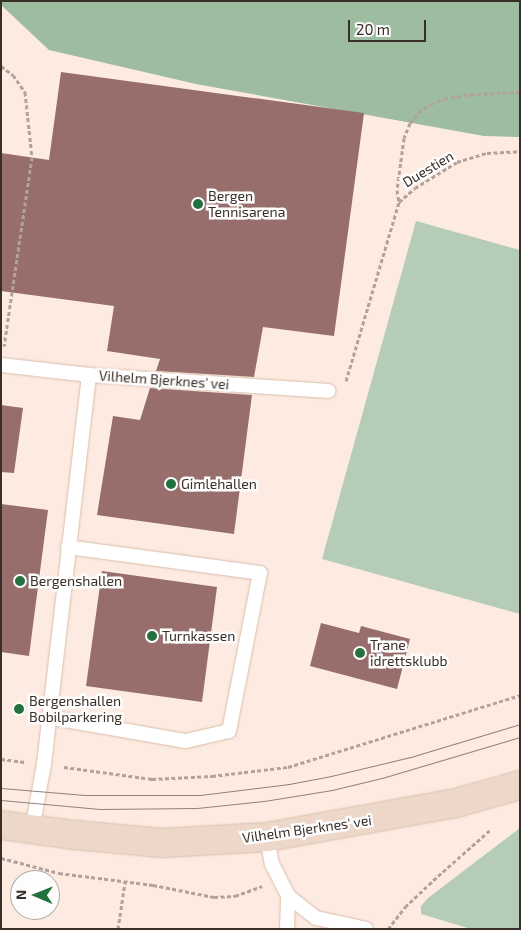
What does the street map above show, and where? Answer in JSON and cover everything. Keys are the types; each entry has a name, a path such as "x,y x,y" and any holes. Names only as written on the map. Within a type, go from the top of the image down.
{"main road":[{"name":"Vilhelm Bjerknes' vei","path":"1,824 32,830 163,843 267,837 456,803 520,785"}],"lane":[{"name":"Vilhelm Bjerknes' vei","path":"2,360 89,375 328,391"},
{"path":"32,830 44,764 89,375"},
{"path":"48,717 186,741 229,731 260,574 68,547"},
{"path":"267,837 272,864 288,896 316,918 366,929"},
{"path":"287,929 288,896"}],"path":[{"path":"1,66 13,75 25,92 32,157 2,360"},
{"name":"Duestien","path":"399,202 398,190 404,138 410,123 421,110 447,98 474,94 520,92"},
{"name":"Duestien","path":"399,202 423,182 457,162 487,153 520,151"},
{"path":"328,391 343,391 399,202"},
{"path":"1,759 152,779 212,776 288,767 520,695"},
{"path":"388,929 405,907 490,830"},
{"path":"1,858 59,873 225,897 281,882"},
{"path":"118,929 125,882"}],"green space":[{"path":"1,1 520,1 520,137 484,136 196,84 49,50 1,5"},
{"path":"416,221 520,250 520,614 322,559"},
{"path":"520,828 520,929 471,929 421,914 421,906 428,898"}],"building":[{"name":"Bergen Tennisarena","path":"61,72 364,113 334,336 263,327 254,377 156,371 160,359 107,351 114,306 1,291 1,153 49,160"},
{"name":"Gimlehallen","path":"150,388 252,395 234,534 97,515 113,416 140,420"},
{"path":"1,405 23,408 14,473 1,472"},
{"name":"Bergenshallen","path":"1,504 48,510 29,656 1,652"},
{"name":"Turnkassen","path":"102,571 217,587 202,702 86,686"},
{"name":"Trane idrettsklubb","path":"321,623 359,633 361,626 410,639 397,689 310,666"}],"tram line":[{"path":"1,788 85,795 200,795 289,784 331,776 414,756 520,724"},
{"path":"1,800 100,809 197,808 264,801 332,790 382,778 520,737"}],"place":[{"name":"Bergen Tennisarena","path":"198,204"},
{"name":"Gimlehallen","path":"171,484"},
{"name":"Bergenshallen","path":"20,581"},
{"name":"Turnkassen","path":"152,636"},
{"name":"Trane idrettsklubb","path":"360,653"},
{"name":"Bergenshallen Bobilparkering","path":"19,709"}]}
